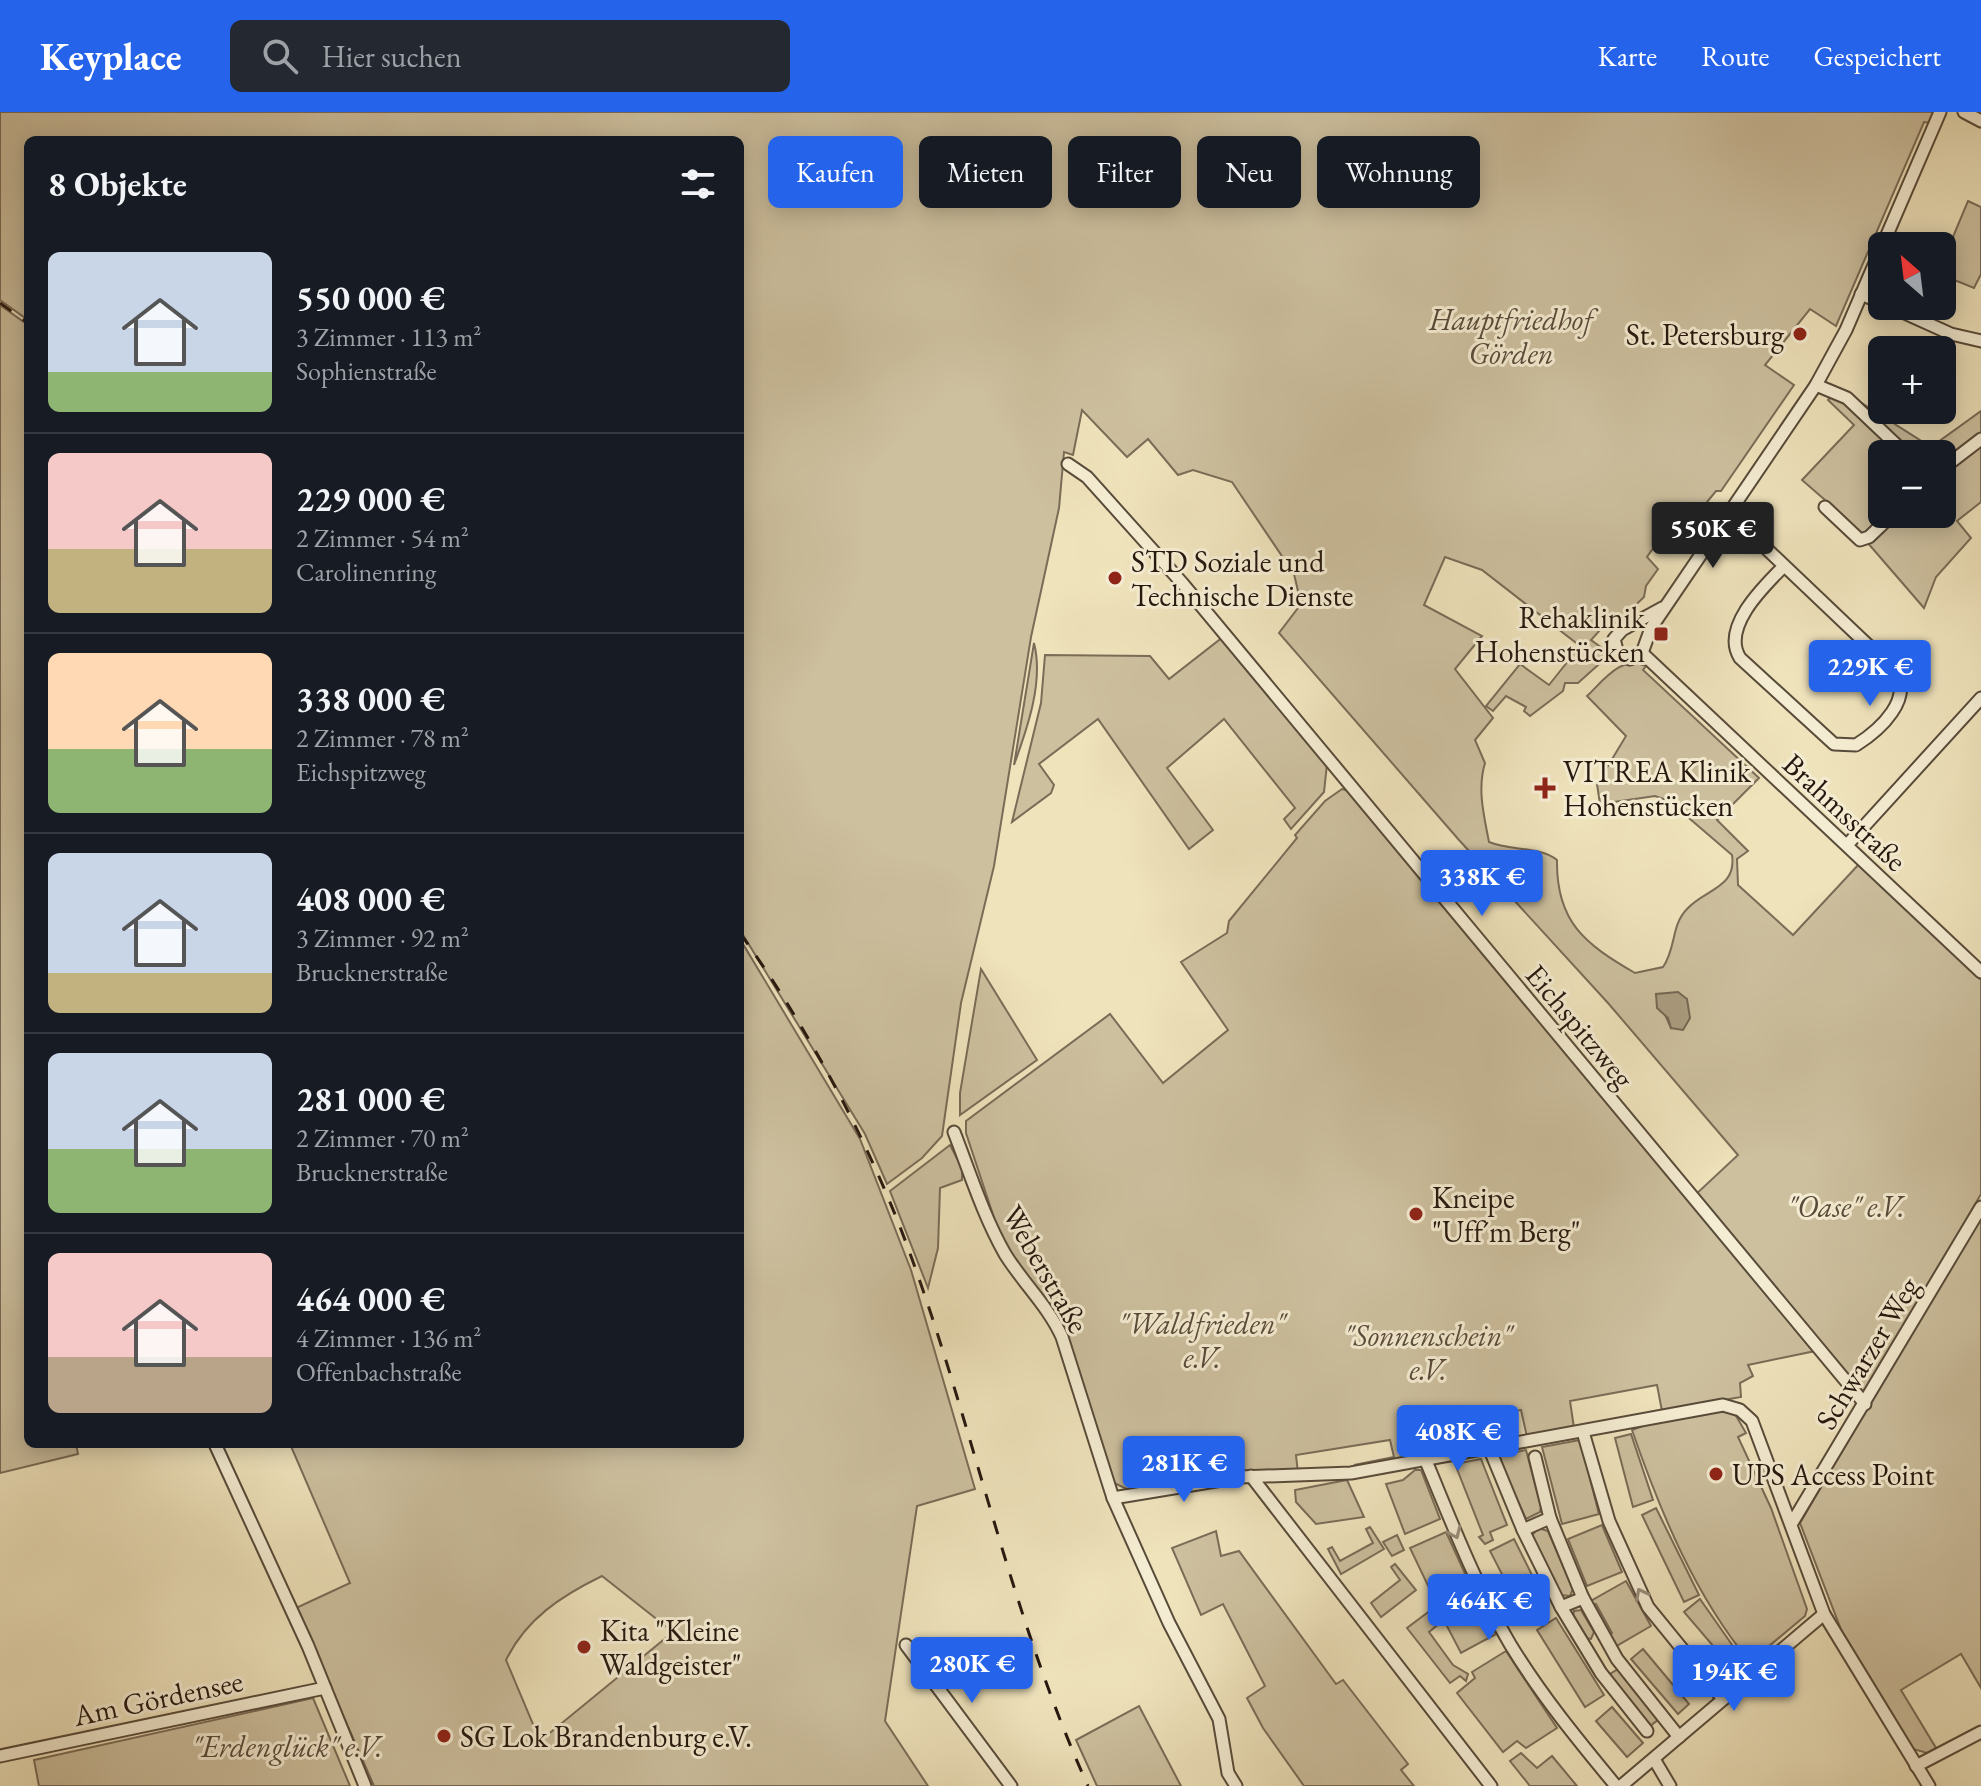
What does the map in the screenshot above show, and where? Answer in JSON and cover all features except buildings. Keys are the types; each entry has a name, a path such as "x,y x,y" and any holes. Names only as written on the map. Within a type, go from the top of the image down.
{"street":[{"path":"1667,606 1622,630 1614,639 1618,654 1630,659 1642,653 1651,628 1667,606 1730,514 1816,385 1861,294 1940,112"},
{"path":"1964,112 1981,121"},
{"path":"1861,294 1868,297"},
{"path":"1920,320 1951,334 1981,341"},
{"path":"1816,385 1847,398 1891,440"},
{"path":"1956,458 1981,439"},
{"name":"Eichspitzweg","path":"1068,464 1087,477 1182,583 1865,1404"},
{"path":"1825,507 1860,540 1869,537 1878,528"},
{"path":"1730,514 1784,566 1901,679 1904,689 1898,704 1856,745 1834,744 1740,658 1734,648 1733,638 1739,624 1765,585 1784,566"},
{"name":"Brahmsstraße","path":"1642,653 1981,972"},
{"path":"1847,845 1981,698"},
{"name":"Weberstraße","path":"954,1132 987,1219 1007,1257 1054,1318 1113,1498 1169,1623 1219,1719 1228,1773 1236,1786"},
{"name":"Schwarzer Weg","path":"1792,1523 1981,1207"},
{"path":"1113,1498 1251,1476 1337,1475 1490,1450 1723,1405 1740,1410 1752,1421 1824,1614 1929,1786"},
{"path":"1583,1432 1609,1521 1648,1607 1723,1699"},
{"path":"217,1448 325,1688 365,1786"},
{"path":"1490,1450 1523,1530 1561,1607 1600,1671 1647,1731"},
{"path":"1535,1457 1550,1518 1583,1598 1617,1659 1679,1737"},
{"path":"1426,1461 1463,1551 1511,1645 1565,1726 1618,1786 1824,1614"},
{"path":"1251,1476 1491,1786"},
{"path":"1523,1530 1550,1518"},
{"path":"1561,1607 1583,1598"},
{"path":"906,1645 1011,1786"},
{"path":"1600,1671 1617,1659"},
{"name":"Am Gördensee","path":"0,1756 325,1688"},
{"path":"1916,1766 1981,1732"},
{"path":"1654,1759 1670,1786"}],"green space":[{"path":"0,112 1935,112 1930,123 1924,122 1877,232 1868,232 1868,252 1836,326 1810,309 1765,365 1794,385 1721,491 1716,491 1707,502 1706,514 1688,539 1669,526 1647,557 1658,569 1646,586 1644,597 1617,623 1608,621 1591,640 1605,650 1607,657 1578,683 1565,683 1563,691 1530,716 1524,711 1526,707 1506,696 1493,711 1486,706 1520,664 1549,685 1580,646 1482,570 1445,557 1424,605 1482,636 1455,669 1493,718 1475,740 1485,763 1481,793 1489,842 1542,853 1557,860 1558,881 1568,915 1588,941 1602,952 1635,973 1663,967 1682,915 1694,902 1725,881 1732,866 1732,855 1669,801 1655,796 1600,804 1597,784 1626,736 1587,696 1621,666 1637,663 1646,666 1643,670 1759,778 1717,820 1748,851 1737,859 1738,885 1793,935 1860,863 1981,980 1981,1194 1863,1398 1694,1196 1738,1155 1608,1003 1459,840 1279,633 1301,604 1294,574 1232,482 1193,470 1178,475 1148,439 1127,457 1082,410 1073,455 1064,452 1059,508 1031,637 994,866 961,1003 942,1136 922,1158 887,1184 865,1134 744,937 744,136 24,136 24,317 0,300","holes":["1669,994 1687,999 1687,1012 1671,1028 1656,995"]},
{"path":"1968,201 1981,207 1981,274 1974,288 1956,281 1955,232"},
{"path":"0,305 24,322 24,1448 77,1448 78,1454 0,1473"},
{"path":"1838,388 1868,407 1868,424 1895,424 1920,440 1868,440 1868,528 1956,528 1956,440 1941,440 1981,411 1981,502 1957,521 1971,538 1936,577 1924,608 1848,520 1802,480 1854,425 1828,400"},
{"path":"1223,637 1327,764 1324,792 1291,829 1284,819 1295,808 1224,719 1167,768 1213,830 1189,849 1098,719 1039,764 1054,785 1051,793 1012,822 1041,703 1045,655 1150,656 1169,679"},
{"path":"1034,643 1037,658 1035,689 1029,721 1014,765"},
{"path":"1342,789 1349,791 1815,1351 1748,1365 1753,1376 1740,1383 1741,1397 1662,1411 1657,1385 1570,1401 1574,1428 1527,1437 1521,1410 1461,1423 1466,1450 1354,1465 1394,1457 1390,1440 1296,1455 1298,1473 1129,1490 1114,1483 1068,1339 1057,1315 1017,1263 1007,1257 966,1133 966,1121 1110,1014 1163,1083 1228,1030 1181,962 1227,933 1229,921 1297,838 1295,835 1325,801"},
{"path":"744,946 860,1139 911,1270 975,1489 917,1506 885,1721 928,1786 374,1786 296,1608 350,1583 292,1448 744,1448","holes":["602,1576 673,1632 540,1741 506,1660 524,1632 546,1610"]},
{"path":"981,969 1037,1060 960,1115 960,1093"},
{"path":"950,1145 962,1168 962,1180 940,1188 938,1248 928,1288 890,1191"},
{"path":"1981,1214 1981,1688 1961,1654 1901,1690 1936,1748 1927,1753 1913,1749 1842,1632 1800,1523"},
{"path":"1725,1408 1735,1414 1746,1433 1738,1437 1771,1508 1807,1609 1805,1616 1750,1662 1712,1609 1681,1552 1632,1430 1656,1421"},
{"path":"1631,1434 1653,1500 1633,1507 1615,1438"},
{"path":"1580,1440 1599,1514 1562,1524 1542,1447"},
{"path":"1526,1450 1541,1507 1540,1512 1526,1519 1497,1456"},
{"path":"1481,1459 1507,1525 1490,1532 1493,1540 1485,1544 1479,1537 1483,1535 1455,1464"},
{"path":"1415,1470 1421,1470 1440,1519 1405,1534 1386,1484 1403,1480"},
{"path":"1347,1480 1364,1517 1316,1524 1296,1502 1295,1490"},
{"path":"1656,1508 1699,1595 1684,1602 1642,1515"},
{"path":"1602,1525 1622,1572 1587,1586 1568,1539"},
{"path":"1370,1527 1384,1549 1341,1574 1328,1549 1332,1547 1340,1561 1373,1543 1366,1529"},
{"path":"1538,1528 1548,1531 1573,1589 1570,1596 1560,1595 1531,1537"},
{"path":"1216,1531 1221,1556 1239,1551 1336,1684 1343,1680 1408,1764 1401,1770 1414,1786 1304,1786 1263,1728 1247,1698 1265,1686 1223,1604 1201,1615 1172,1548"},
{"path":"1446,1532 1467,1578 1432,1594 1410,1548"},
{"path":"1397,1535 1404,1550 1392,1556 1383,1542"},
{"path":"1514,1539 1547,1605 1524,1617 1490,1551"},
{"path":"1395,1564 1416,1590 1381,1617 1371,1603 1400,1580 1391,1567"},
{"path":"1626,1581 1651,1626 1613,1648 1607,1637 1612,1633 1596,1604 1591,1606 1589,1602"},
{"path":"1473,1591 1496,1634 1461,1653 1438,1609"},
{"path":"1700,1599 1742,1659 1732,1668 1684,1612"},
{"path":"1431,1610 1440,1623 1429,1632 1453,1665 1468,1674 1466,1681 1460,1676 1450,1683 1407,1628"},
{"path":"1581,1610 1594,1632 1591,1639 1585,1638 1573,1617 1574,1611"},
{"path":"1556,1618 1604,1695 1585,1707 1537,1630"},
{"path":"1643,1649 1689,1704 1678,1714 1631,1659"},
{"path":"1506,1651 1557,1728 1526,1748 1517,1741 1503,1752 1457,1693 1475,1678 1472,1672"},
{"path":"1618,1669 1659,1719 1650,1726 1612,1679 1610,1674"},
{"name":"\"Erdenglück\" e.V.","path":"313,1698 350,1786 39,1786 34,1760"},
{"path":"1139,1706 1181,1786 1097,1786 1076,1740"},
{"path":"1612,1707 1643,1743 1627,1757 1596,1721"},
{"path":"1521,1753 1537,1768 1552,1756 1577,1786 1530,1786 1510,1761"}],"shaded area":[{"path":"1678,992 1687,999 1690,1018 1683,1030 1671,1028 1668,1018 1657,1008 1656,994"}],"railway":[{"path":"0,303 24,320"},
{"path":"744,939 837,1090 896,1217 934,1325 1037,1656 1088,1786"}],"place":[{"name":"St. Petersburg","path":"1800,334"},
{"name":"STD Soziale und Technische Dienste","path":"1115,578"},
{"name":"Rehaklinik Hohenstücken","path":"1661,634"},
{"name":"VITREA Klinik Hohenstücken","path":"1545,788"},
{"name":"Kneipe \"Uff´m Berg\"","path":"1416,1214"},
{"name":"UPS Access Point","path":"1716,1474"},
{"name":"Kita \"Kleine Waldgeister\"","path":"584,1647"},
{"name":"SG Lok Brandenburg e.V.","path":"444,1736"}],"park label":[{"name":"Hauptfriedhof Görden","path":"1511,336"},
{"name":"\"Oase\" e.V.","path":"1846,1206"},
{"name":"\"Waldfrieden\" e.V.","path":"1202,1340"},
{"name":"\"Sonnenschein\" e.V.","path":"1428,1352"}]}
